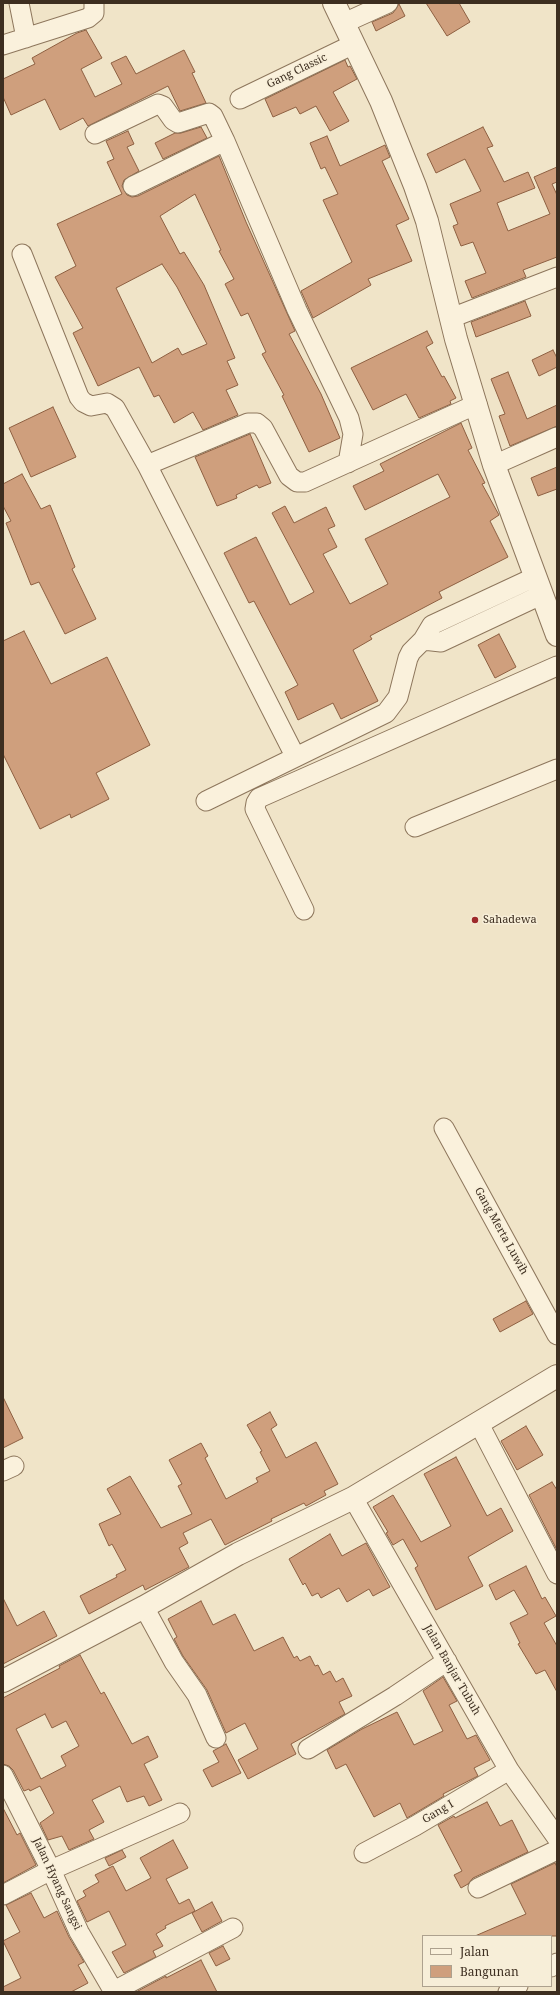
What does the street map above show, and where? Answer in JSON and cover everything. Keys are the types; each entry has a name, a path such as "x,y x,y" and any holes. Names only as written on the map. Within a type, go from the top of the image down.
{"street":[{"path":"19,3 26,38"},
{"path":"3,45 88,18 94,12 94,3"},
{"path":"334,3 382,101 415,186 427,221 463,363 477,404 494,465 557,635"},
{"path":"344,23 388,3"},
{"name":"Gang Classic","path":"240,99 354,44"},
{"path":"95,134 158,104 163,106 173,120 178,123 209,113 213,116 297,310 349,418 353,434 348,463"},
{"path":"133,186 225,141"},
{"path":"22,254 83,402 91,406 107,403 112,406 147,465 295,756"},
{"path":"451,318 557,277"},
{"path":"147,465 248,424 257,423 262,428 289,476 297,482 305,482 477,404"},
{"path":"494,465 557,437"},
{"path":"206,801 295,756 386,713 398,698 408,658 411,652 423,640 432,625 538,586"},
{"path":"304,910 256,809 256,803 259,798 557,666"},
{"path":"415,827 557,769"},
{"name":"Gang Merta Luwih","path":"444,1128 557,1335"},
{"path":"3,1681 144,1607 238,1554 353,1498 557,1376"},
{"path":"478,1422 553,1555 557,1574"},
{"name":"Jalan Banjar Tubuh","path":"353,1498 509,1770 557,1838"},
{"path":"144,1607 174,1662 197,1696 216,1738"},
{"path":"308,1749 395,1696 446,1661"},
{"name":"Gang I","path":"364,1853 415,1826 509,1770"},
{"name":"Jalan Hyang Sangsi","path":"3,1774 51,1870 79,1932 114,1991"},
{"path":"3,1896 51,1870 180,1813"},
{"path":"478,1888 557,1850"},
{"path":"114,1991 233,1928"}],"building":[{"path":"426,3 459,3 470,22 447,36"},
{"path":"399,4 405,16 376,31 372,22 393,13"},
{"path":"86,30 102,58 81,69 95,97 122,84 111,63 126,56 136,74 184,50 195,72 192,73 206,103 180,111 168,86 88,126 83,118 60,130 45,99 11,115 3,97 3,79 35,64 32,58 77,33"},
{"path":"345,60 348,67 350,66 357,79 333,92 349,121 330,131 316,106 300,114 296,107 273,117 265,99"},
{"path":"201,127 207,138 163,159 155,143 175,133 181,133"},
{"path":"483,127 493,146 487,148 504,182 528,172 535,188 497,203 508,231 550,214 534,177 557,167 557,182 552,184 557,195 557,257 523,270 526,277 472,298 465,281 486,273 473,242 461,246 453,226 458,224 450,204 481,191 465,159 436,173 427,154"},
{"path":"128,131 134,144 127,147 139,171 124,180 122,186 127,195 132,197 138,196 219,156 246,222 295,331 289,334 321,394 340,438 309,452 282,396 284,395 262,354 266,352 248,313 241,316 225,284 234,279 219,251 221,250 195,194 160,216 180,254 184,252 204,285 235,358 227,361 238,385 226,390 238,415 203,430 193,412 174,423 159,395 154,397 139,367 98,386 73,333 83,328 55,277 76,266 57,224 122,194 107,162 114,159 106,141","holes":["162,264 177,287 207,344 182,355 178,348 152,363 116,288"]},
{"path":"327,136 340,166 385,145 390,157 382,161 409,219 396,225 412,261 368,279 371,285 313,318 301,291 352,262 323,200 338,194 325,167 321,169 310,143"},
{"path":"525,301 531,316 476,337 471,322"},
{"path":"427,331 433,343 426,347 442,377 444,376 456,398 450,401 451,404 419,418 406,394 373,410 351,368"},
{"path":"553,350 557,358 557,367 539,376 532,360"},
{"path":"508,372 527,419 557,405 557,426 510,446 499,416 505,414 491,379"},
{"path":"53,407 76,457 31,477 9,428"},
{"path":"461,423 472,448 468,450 485,483 482,484 499,515 490,521 508,557 439,592 442,598 370,636 372,639 353,650 378,701 341,719 333,703 298,720 285,692 298,685 254,601 249,603 224,553 256,537 290,605 314,592 272,513 285,506 294,523 326,507 335,526 328,529 337,547 323,554 350,604 388,584 365,539 450,497 438,474 365,510 353,486 384,471 380,464"},
{"path":"250,434 271,483 259,488 257,485 236,495 237,498 217,506 195,457"},
{"path":"557,467 557,489 538,496 531,478"},
{"path":"22,474 41,509 50,505 75,567 72,569 96,619 65,634 39,582 31,585 6,523 11,521 3,506 3,484"},
{"path":"24,631 51,684 107,657 150,745 96,773 109,799 71,818 70,814 40,829 3,754 3,641"},
{"path":"499,634 516,667 495,678 478,645"},
{"path":"526,1301 533,1314 500,1332 493,1319"},
{"path":"3,1397 23,1438 3,1448"},
{"path":"270,1412 277,1425 271,1429 286,1458 316,1442 338,1484 324,1491 326,1495 306,1506 304,1503 271,1519 272,1521 225,1545 211,1519 183,1533 188,1543 179,1548 189,1567 145,1590 143,1585 89,1614 80,1596 117,1577 116,1575 126,1570 112,1544 109,1546 99,1524 121,1514 107,1489 130,1476 161,1528 192,1514 178,1486 182,1484 169,1460 201,1443 208,1456 205,1458 226,1499 258,1482 256,1478 270,1471 260,1452 262,1451 247,1425"},
{"path":"526,1426 543,1455 517,1470 501,1441"},
{"path":"456,1457 487,1516 501,1508 513,1531 468,1557 483,1586 436,1610 415,1568 418,1566 403,1539 393,1545 386,1533 388,1532 373,1507 393,1495 421,1542 451,1526 424,1474"},
{"path":"552,1482 557,1490 557,1550 529,1495"},
{"path":"330,1534 342,1556 366,1543 390,1587 373,1596 369,1589 347,1602 339,1588 321,1598 318,1593 312,1596 305,1583 303,1585 289,1559"},
{"path":"526,1566 542,1599 545,1597 556,1616 544,1623 557,1646 557,1692 545,1670 536,1674 518,1644 520,1643 510,1623 528,1614 514,1590 496,1600 489,1585"},
{"path":"3,1598 17,1626 44,1611 57,1636 3,1664"},
{"path":"201,1601 213,1625 235,1614 254,1651 283,1637 294,1658 297,1656 300,1661 310,1656 315,1666 318,1665 323,1675 330,1671 336,1682 343,1678 352,1696 339,1702 345,1714 291,1744 296,1754 248,1779 238,1760 258,1749 245,1723 226,1733 207,1690 183,1656 174,1639 177,1637 168,1619"},
{"path":"80,1655 101,1694 104,1692 132,1744 148,1736 158,1757 144,1764 162,1800 149,1806 144,1796 127,1802 120,1786 92,1800 104,1822 89,1830 94,1839 69,1850 62,1836 48,1840 40,1823 54,1813 40,1786 30,1791 29,1789 24,1791 13,1770 9,1766 3,1764 3,1698 60,1668 59,1666","holes":["45,1714 52,1728 66,1721 79,1746 61,1756 66,1766 41,1779 16,1729"]},
{"path":"443,1677 457,1701 449,1705 467,1739 476,1735 490,1760 474,1768 478,1776 443,1794 444,1796 407,1818 400,1803 374,1817 346,1764 336,1769 327,1750 362,1729 397,1712 414,1745 443,1731 423,1691"},
{"path":"226,1744 241,1773 212,1787 203,1770 219,1762 213,1751"},
{"path":"487,1802 500,1826 512,1820 528,1852 473,1878 468,1884 461,1888 454,1875 462,1871 438,1825 454,1816 455,1818"},
{"path":"3,1808 17,1835 20,1833 36,1865 3,1883"},
{"path":"173,1840 188,1868 166,1879 179,1904 189,1899 195,1911 165,1926 166,1928 156,1934 163,1946 153,1951 156,1957 124,1973 112,1952 126,1945 109,1911 87,1922 77,1901 86,1896 83,1891 99,1882 95,1875 113,1866 126,1891 151,1878 140,1858"},
{"path":"122,1850 126,1857 109,1866 105,1858"},
{"path":"555,1863 557,1867 557,1936 477,1935 526,1914 511,1884"},
{"path":"31,1893 44,1918 57,1911 69,1937 84,1962 78,1965 88,1983 71,1992 3,1992 3,1987 21,1978 3,1941 20,1932 6,1905"},
{"path":"212,1902 222,1921 202,1932 192,1913"},
{"path":"223,1946 230,1959 216,1966 209,1953"},
{"path":"201,1960 217,1992 136,1992 166,1976 166,1978"}],"place":[{"name":"Sahadewa","path":"475,920"}]}
